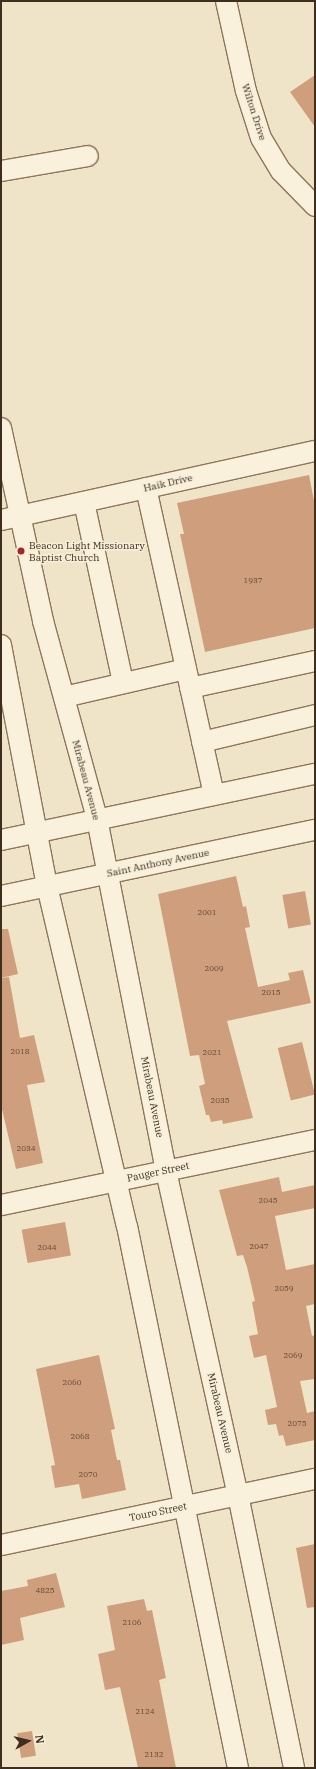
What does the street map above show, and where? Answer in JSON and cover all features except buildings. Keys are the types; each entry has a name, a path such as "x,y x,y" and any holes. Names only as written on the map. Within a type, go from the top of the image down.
{"street":[{"name":"Wilton Drive","path":"226,1 246,91 261,138 282,171 315,206"},
{"path":"1,171 88,156"},
{"name":"Mirabeau Avenue","path":"1,428 11,518 64,697 97,819 109,873 166,1171 238,1495 294,1768"},
{"name":"Haik Drive","path":"11,518 315,450"},
{"path":"146,488 214,795"},
{"path":"84,502 123,683"},
{"path":"1,645 47,886 117,1181 238,1768"},
{"path":"190,688 315,661"},
{"path":"64,697 186,669"},
{"path":"202,742 315,715"},
{"path":"1,840 315,774"},
{"name":"Saint Anthony Avenue","path":"1,896 315,830"},
{"name":"Pauger Street","path":"1,1206 315,1140"},
{"name":"Touro Street","path":"1,1545 315,1479"}],"place":[{"name":"Beacon Light Missionary Baptist Church","path":"21,551"}]}
